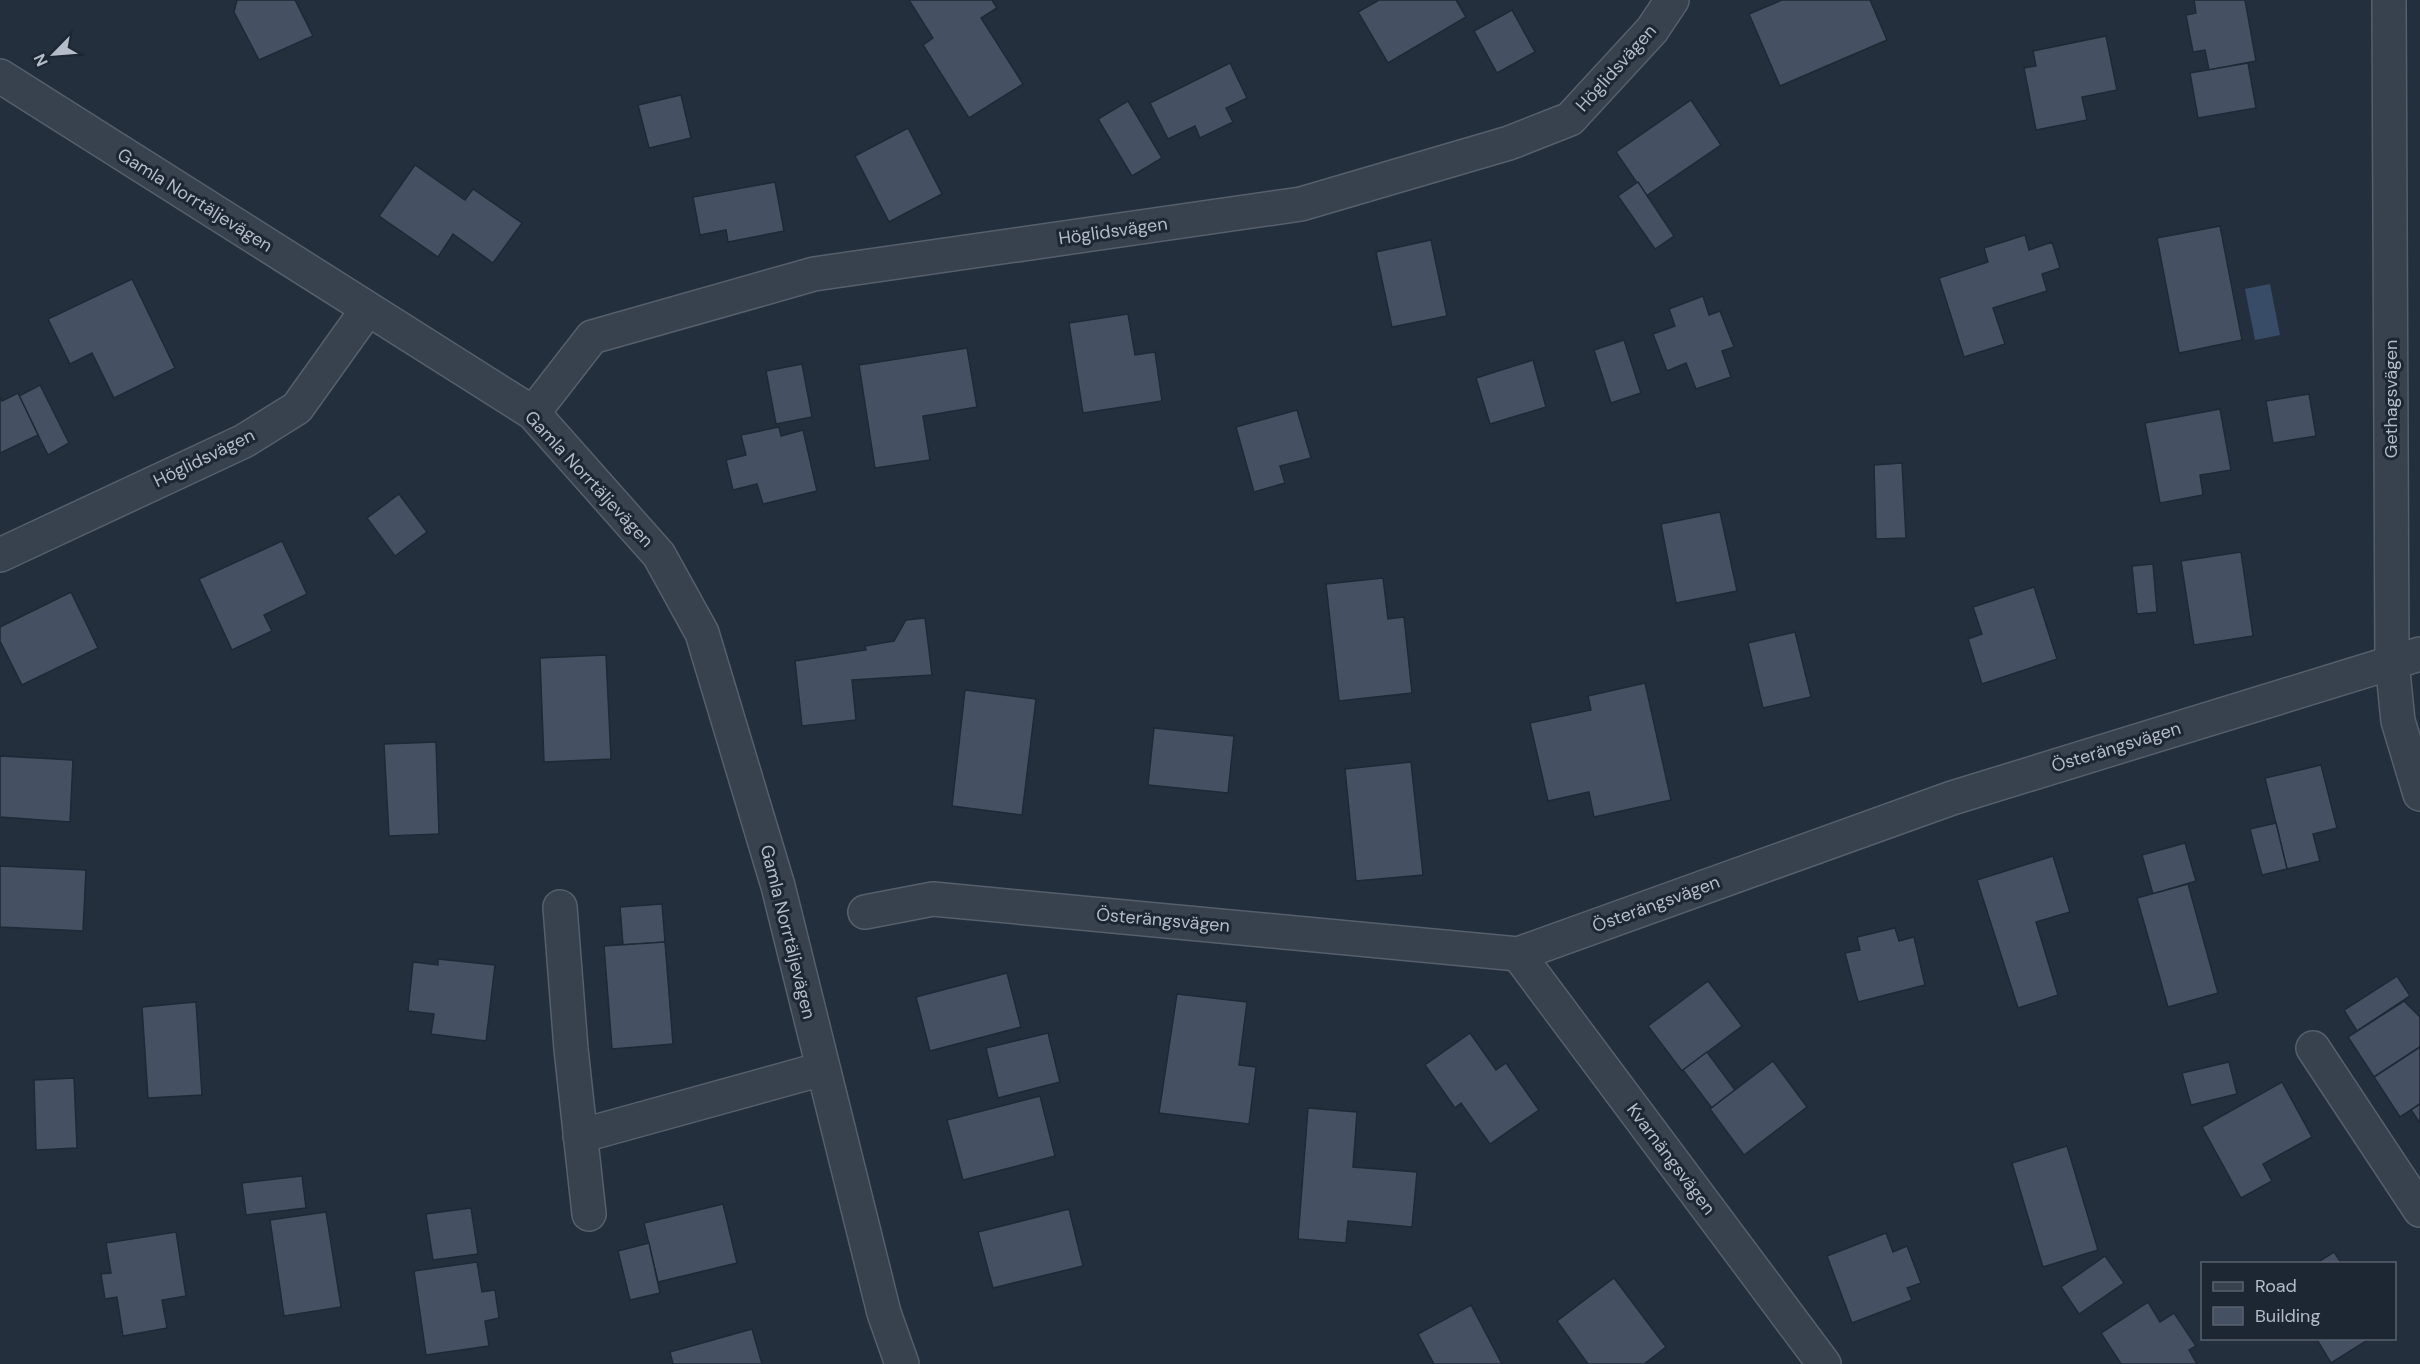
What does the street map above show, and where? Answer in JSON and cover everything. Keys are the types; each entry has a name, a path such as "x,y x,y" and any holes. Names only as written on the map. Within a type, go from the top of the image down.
{"street":[{"name":"Höglidsvägen","path":"533,413 592,337 814,274 1301,204 1509,143 1570,119 1652,30 1672,0"},
{"name":"Gethagsvägen","path":"2389,0 2406,658 2398,721 2420,794"},
{"name":"Gamla Norrtäljevägen","path":"0,76 533,413 659,555 702,633 778,886 884,1313 902,1364"},
{"name":"Höglidsvägen","path":"0,555 244,441 297,408 367,310"},
{"name":"Österängsvägen","path":"865,912 933,898 1518,954 1952,798 2406,658"},
{"path":"560,907 589,1214"},
{"name":"Kvarnängsvägen","path":"1518,954 1824,1364"},
{"path":"2313,1048 2420,1210"},
{"path":"580,1136 822,1068"}],"water":[{"path":"2270,284 2280,335 2255,340 2245,289"}],"building":[{"path":"237,0 295,0 313,36 259,60 234,12"},
{"path":"909,0 992,0 997,8 981,18 1023,84 969,118 923,45 933,38"},
{"path":"1379,0 1456,0 1466,17 1388,63 1358,12"},
{"path":"1782,0 1870,0 1887,40 1780,86 1749,14"},
{"path":"2194,0 2245,0 2256,61 2209,70 2205,50 2193,52 2186,15 2196,13"},
{"path":"1512,10 1535,52 1497,73 1474,31"},
{"path":"2106,36 2117,90 2082,97 2087,120 2036,130 2024,68 2036,66 2033,51"},
{"path":"1230,63 1247,98 1226,108 1233,122 1200,138 1195,126 1168,139 1150,103"},
{"path":"2248,63 2256,108 2198,118 2190,73"},
{"path":"681,95 691,138 649,148 638,105"},
{"path":"1691,100 1721,145 1646,196 1616,152"},
{"path":"1128,101 1162,158 1132,176 1098,119"},
{"path":"908,128 942,194 889,222 855,156"},
{"path":"415,165 465,200 473,189 522,223 493,263 453,234 438,257 379,216"},
{"path":"775,182 784,231 728,242 726,230 700,235 693,197"},
{"path":"1638,182 1674,236 1655,249 1618,196"},
{"path":"2220,226 2242,340 2179,353 2157,238"},
{"path":"2025,235 2029,250 2052,242 2060,268 2042,274 2047,291 1993,308 2005,344 1964,357 1939,278 1988,262 1984,248"},
{"path":"1431,240 1447,316 1392,327 1376,252"},
{"path":"132,279 175,368 114,398 92,353 70,364 48,319"},
{"path":"1703,296 1709,315 1720,311 1734,347 1722,351 1731,377 1696,389 1686,363 1667,371 1653,334 1675,326 1669,309"},
{"path":"1128,314 1135,355 1155,352 1162,401 1083,413 1069,323"},
{"path":"1624,340 1641,393 1611,403 1594,350"},
{"path":"967,348 977,407 923,416 930,460 875,468 859,365"},
{"path":"1533,360 1546,407 1490,424 1476,378"},
{"path":"802,364 812,417 776,424 766,371"},
{"path":"40,385 69,443 48,455 19,396"},
{"path":"18,393 38,435 0,453 0,396 2,401"},
{"path":"2309,394 2316,436 2273,443 2266,401"},
{"path":"2220,409 2231,470 2200,475 2203,495 2160,503 2145,423"},
{"path":"1297,410 1311,458 1280,466 1285,483 1254,492 1236,427"},
{"path":"779,427 781,436 803,430 817,491 763,504 757,484 733,490 726,460 746,455 741,435"},
{"path":"1902,463 1906,538 1876,539 1874,465"},
{"path":"399,494 427,532 395,556 367,518"},
{"path":"1720,512 1737,591 1676,603 1661,524"},
{"path":"282,541 307,594 264,615 272,631 232,650 199,579"},
{"path":"2241,552 2253,636 2194,645 2181,561"},
{"path":"2153,564 2157,612 2137,614 2132,566"},
{"path":"1383,578 1388,619 1404,617 1412,693 1339,701 1326,584"},
{"path":"2034,587 2057,659 1982,684 1968,639 1982,634 1973,607"},
{"path":"71,592 98,648 22,685 0,641 0,627"},
{"path":"925,618 932,675 852,680 856,720 802,726 795,661 866,650 865,646 894,641 906,620"},
{"path":"1795,632 1811,697 1763,708 1748,643"},
{"path":"606,655 611,759 544,762 540,658"},
{"path":"1645,683 1671,800 1594,817 1589,792 1548,801 1530,723 1591,710 1588,696"},
{"path":"965,690 1036,699 1022,815 952,806"},
{"path":"1154,728 1234,736 1228,793 1148,785"},
{"path":"436,742 439,834 389,836 384,744"},
{"path":"0,756 73,760 70,822 0,817"},
{"path":"1411,762 1423,875 1356,881 1345,769"},
{"path":"2321,765 2337,828 2313,834 2320,861 2287,869 2265,778"},
{"path":"2276,823 2287,869 2262,875 2250,829"},
{"path":"2185,843 2196,881 2153,894 2142,855"},
{"path":"2053,856 2070,912 2036,922 2058,995 2018,1008 1977,880"},
{"path":"0,866 86,870 83,931 0,927"},
{"path":"2188,884 2218,993 2168,1007 2137,898"},
{"path":"662,904 665,942 623,945 620,907"},
{"path":"1895,928 1899,941 1914,937 1925,985 1858,1002 1845,953 1860,950 1857,937"},
{"path":"665,942 673,1044 612,1049 604,946"},
{"path":"438,959 495,965 486,1041 431,1034 434,1014 408,1011 413,962 438,965"},
{"path":"1007,973 1021,1027 930,1051 916,997"},
{"path":"2397,976 2410,996 2357,1031 2344,1010"},
{"path":"1708,981 1742,1026 1682,1071 1648,1026"},
{"path":"1177,994 1247,1002 1239,1065 1256,1067 1249,1124 1159,1113"},
{"path":"2404,1001 2420,1017 2420,1047 2374,1077 2348,1037"},
{"path":"196,1002 202,1095 148,1098 142,1007"},
{"path":"1048,1033 1060,1082 998,1098 986,1048"},
{"path":"1470,1033 1496,1070 1506,1063 1539,1110 1490,1144 1461,1103 1455,1108 1425,1065"},
{"path":"2420,1047 2420,1104 2400,1117 2374,1077"},
{"path":"1707,1052 1735,1090 1712,1108 1683,1070"},
{"path":"1773,1061 1807,1107 1744,1155 1710,1109"},
{"path":"2229,1062 2237,1094 2191,1105 2182,1073"},
{"path":"74,1078 77,1148 36,1150 34,1080"},
{"path":"2282,1082 2312,1137 2263,1164 2272,1181 2241,1198 2202,1127"},
{"path":"1040,1096 1055,1156 963,1180 947,1120"},
{"path":"2420,1104 2420,1123 2411,1110"},
{"path":"1308,1108 1357,1112 1353,1167 1417,1172 1412,1227 1348,1221 1346,1243 1298,1239"},
{"path":"2067,1146 2098,1250 2043,1267 2012,1163"},
{"path":"302,1176 306,1208 246,1215 242,1183"},
{"path":"723,1204 737,1263 658,1282 644,1223"},
{"path":"471,1208 478,1254 433,1260 426,1214"},
{"path":"1069,1209 1083,1266 993,1288 978,1232"},
{"path":"326,1212 341,1307 284,1316 270,1220"},
{"path":"176,1232 186,1296 162,1300 167,1328 123,1336 117,1297 105,1299 101,1274 111,1273 106,1243"},
{"path":"1886,1233 1893,1252 1907,1246 1921,1283 1907,1288 1912,1300 1852,1323 1827,1256"},
{"path":"649,1243 660,1293 630,1300 618,1251"},
{"path":"2334,1252 2341,1262 2318,1262"},
{"path":"2105,1256 2124,1283 2079,1314 2061,1287"},
{"path":"477,1262 482,1292 495,1290 499,1318 485,1321 489,1346 426,1355 414,1271"},
{"path":"1614,1278 1666,1347 1644,1364 1588,1364 1557,1321"},
{"path":"2148,1302 2160,1322 2174,1313 2196,1346 2189,1350 2197,1364 2121,1364 2101,1333"},
{"path":"1471,1305 1502,1364 1434,1364 1418,1334"},
{"path":"752,1329 762,1364 673,1364 670,1352"},
{"path":"2317,1340 2368,1340 2331,1363"}]}
